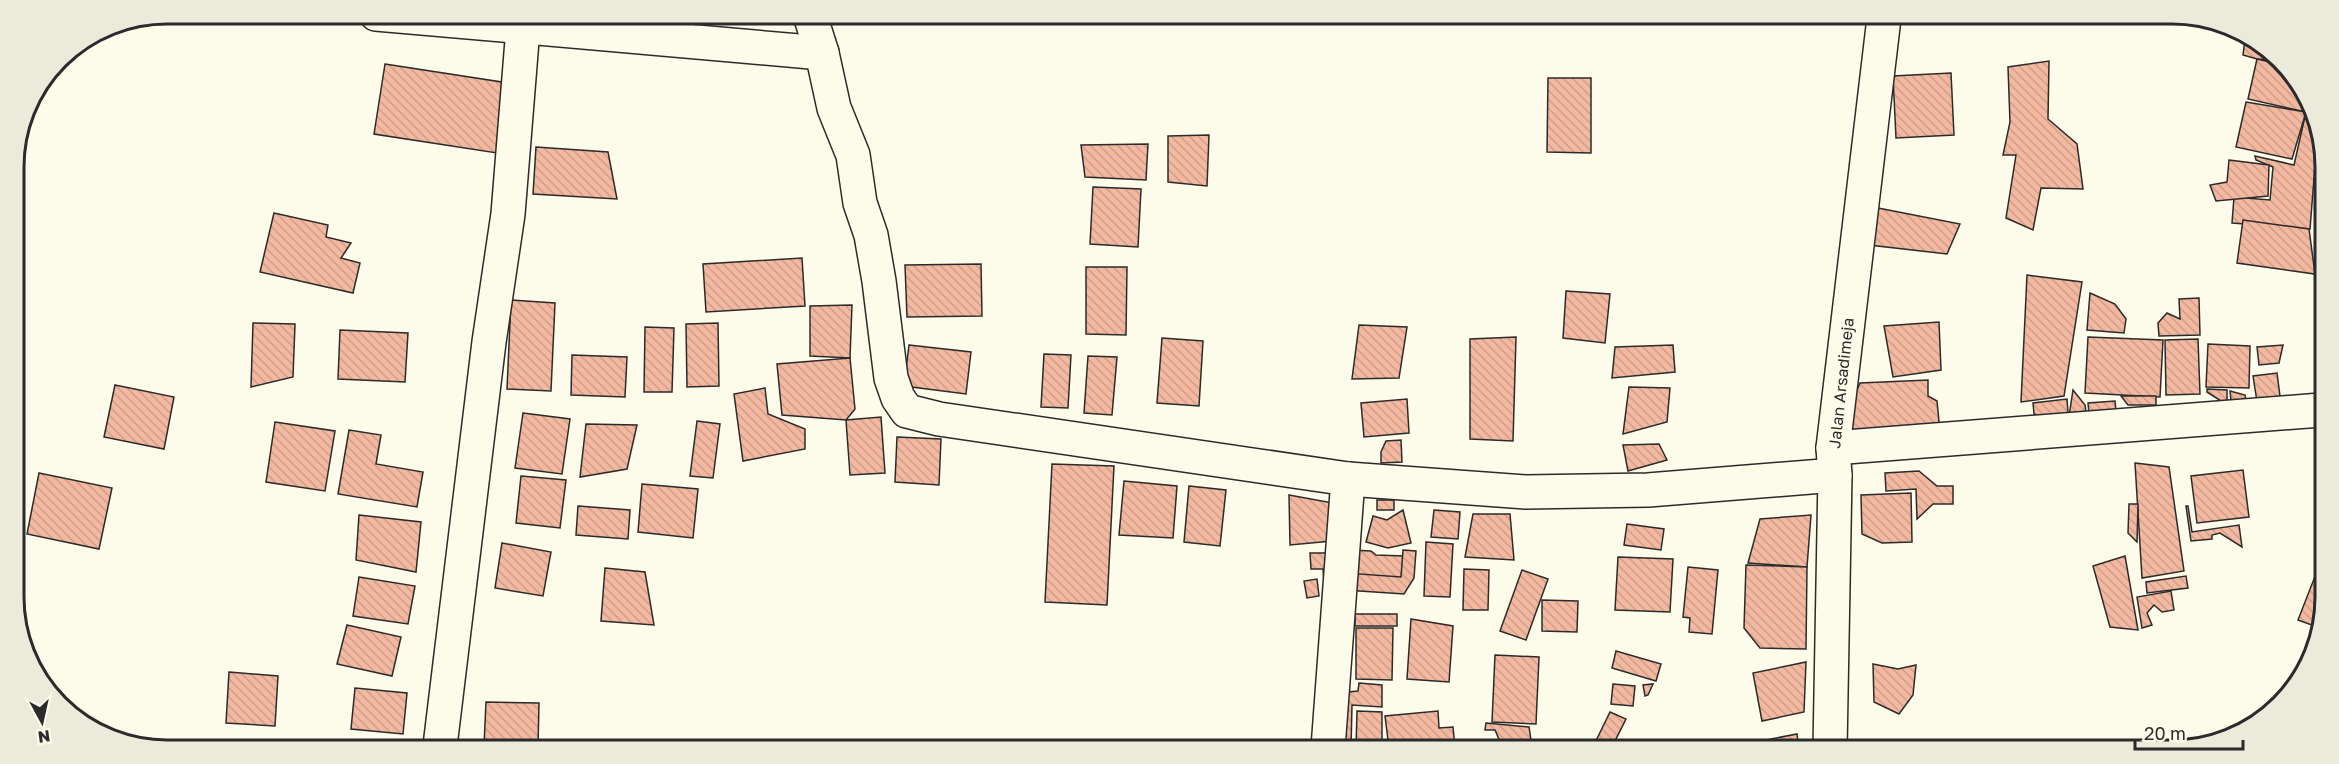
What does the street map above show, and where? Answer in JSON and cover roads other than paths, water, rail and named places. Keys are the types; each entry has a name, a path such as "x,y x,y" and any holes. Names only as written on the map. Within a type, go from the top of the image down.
{"street":[{"path":"481,24 822,53"},
{"path":"813,24 834,108 853,155 860,203 871,236 879,281 891,378 898,398 907,411 951,421 1348,479 1526,492 1648,490 1834,462 2315,411"},
{"name":"Jalan Arsadimeja","path":"1830,740 1834,462 1883,24"},
{"path":"441,740 489,342 508,214 523,28"},
{"path":"1330,740 1348,479"}]}
